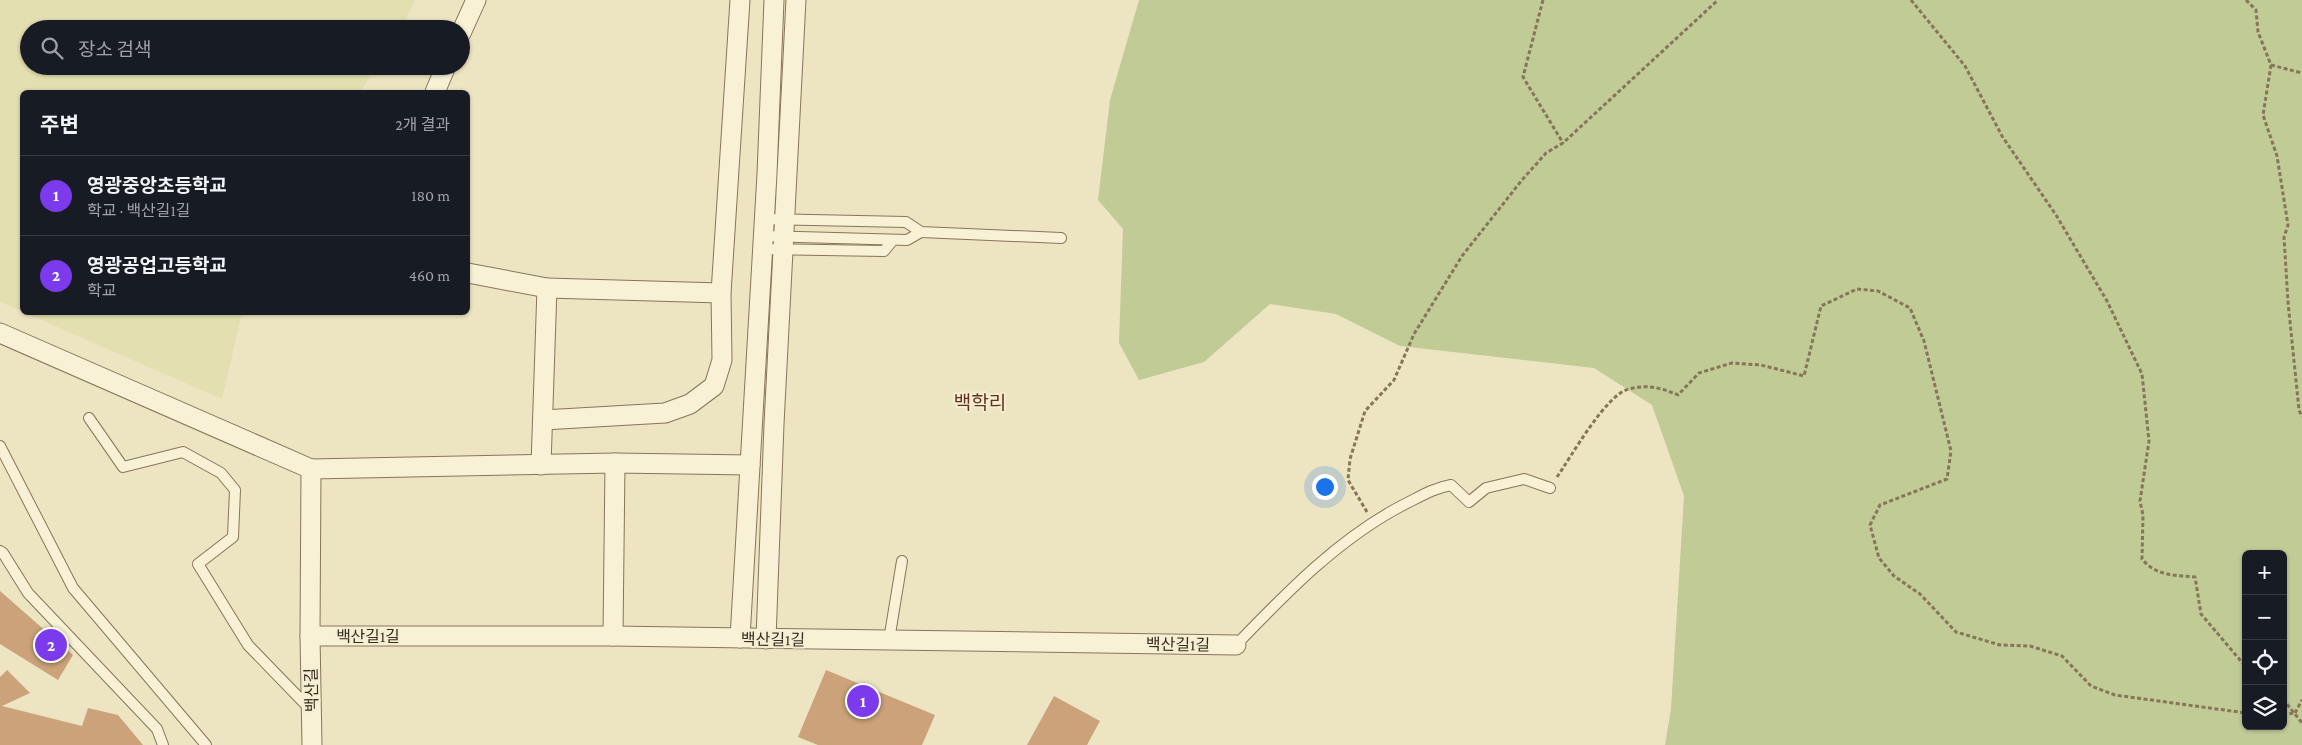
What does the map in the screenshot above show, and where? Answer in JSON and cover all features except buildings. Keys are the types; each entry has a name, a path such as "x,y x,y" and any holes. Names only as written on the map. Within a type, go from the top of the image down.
{"street":[{"path":"467,20 476,0"},
{"path":"543,420 665,413 690,404 714,386 722,360 722,292 740,0"},
{"path":"740,638 763,235 774,0"},
{"path":"766,639 796,0"},
{"path":"436,90 442,75"},
{"path":"470,273 547,288 722,292"},
{"path":"541,465 547,288"},
{"path":"0,333 311,469 615,463 750,465"},
{"path":"613,636 615,463"},
{"name":"백산길","path":"311,469 310,636 312,745"},
{"name":"백산길1길","path":"310,636 613,636 1236,645"}],"lane":[{"path":"763,235 784,235 906,222 921,232 1061,238"},
{"path":"763,235 784,235 884,251 893,240 907,240 921,232"},
{"path":"89,418 123,467 183,452 222,474 235,490 233,537 198,564 248,645 311,710"},
{"path":"0,446 73,588 206,745"},
{"path":"1236,645 1296,583 1373,520 1437,487 1451,485 1469,502 1486,488 1524,479 1550,488"},
{"path":"0,551 4,552 28,593 157,729 164,745"},
{"path":"889,640 902,561"}],"path":[{"path":"1543,0 1523,77 1563,143"},
{"path":"1373,520 1348,480 1350,459 1364,411 1394,380 1414,334 1462,256 1522,180 1546,153 1563,143 1718,0"},
{"path":"1911,0 1965,66 2002,136 2056,215 2107,301 2142,374 2149,441 2140,501 2144,515 2142,559 2150,569 2164,574 2194,577 2201,614 2242,662"},
{"path":"2246,0 2256,10 2258,32 2271,65 2263,115 2277,156 2288,225 2284,237 2288,302 2299,410 2302,417"},
{"path":"2271,65 2302,73"},
{"path":"1550,488 1606,405 1628,389 1659,387 1678,395 1699,373 1732,363 1761,365 1804,376 1821,306 1857,289 1878,291 1910,308 1924,341 1951,451 1947,479 1880,505 1873,514 1870,525 1879,558 1894,576 1920,594 1956,632 2000,645 2030,646 2062,656 2091,686 2115,695 2242,713"},
{"path":"2295,713 2302,700"},
{"path":"2287,704 2302,723"},
{"path":"2287,714 2295,713"}],"shaded area":[{"path":"0,0 415,0 405,20 20,20 20,75 371,75 361,90 20,90 20,310 0,302"},
{"path":"30,315 242,315 222,399"}],"green space":[{"path":"1139,0 2302,0 2302,745 1665,745 1671,709 1684,496 1652,405 1594,368 1400,346 1336,314 1270,304 1204,362 1139,380 1119,343 1123,229 1098,200 1110,100"}],"place":[{"name":"영광공업고등학교","path":"51,645"},
{"name":"영광중앙초등학교","path":"863,701"}],"district":[{"name":"백학리","path":"980,402"}]}
